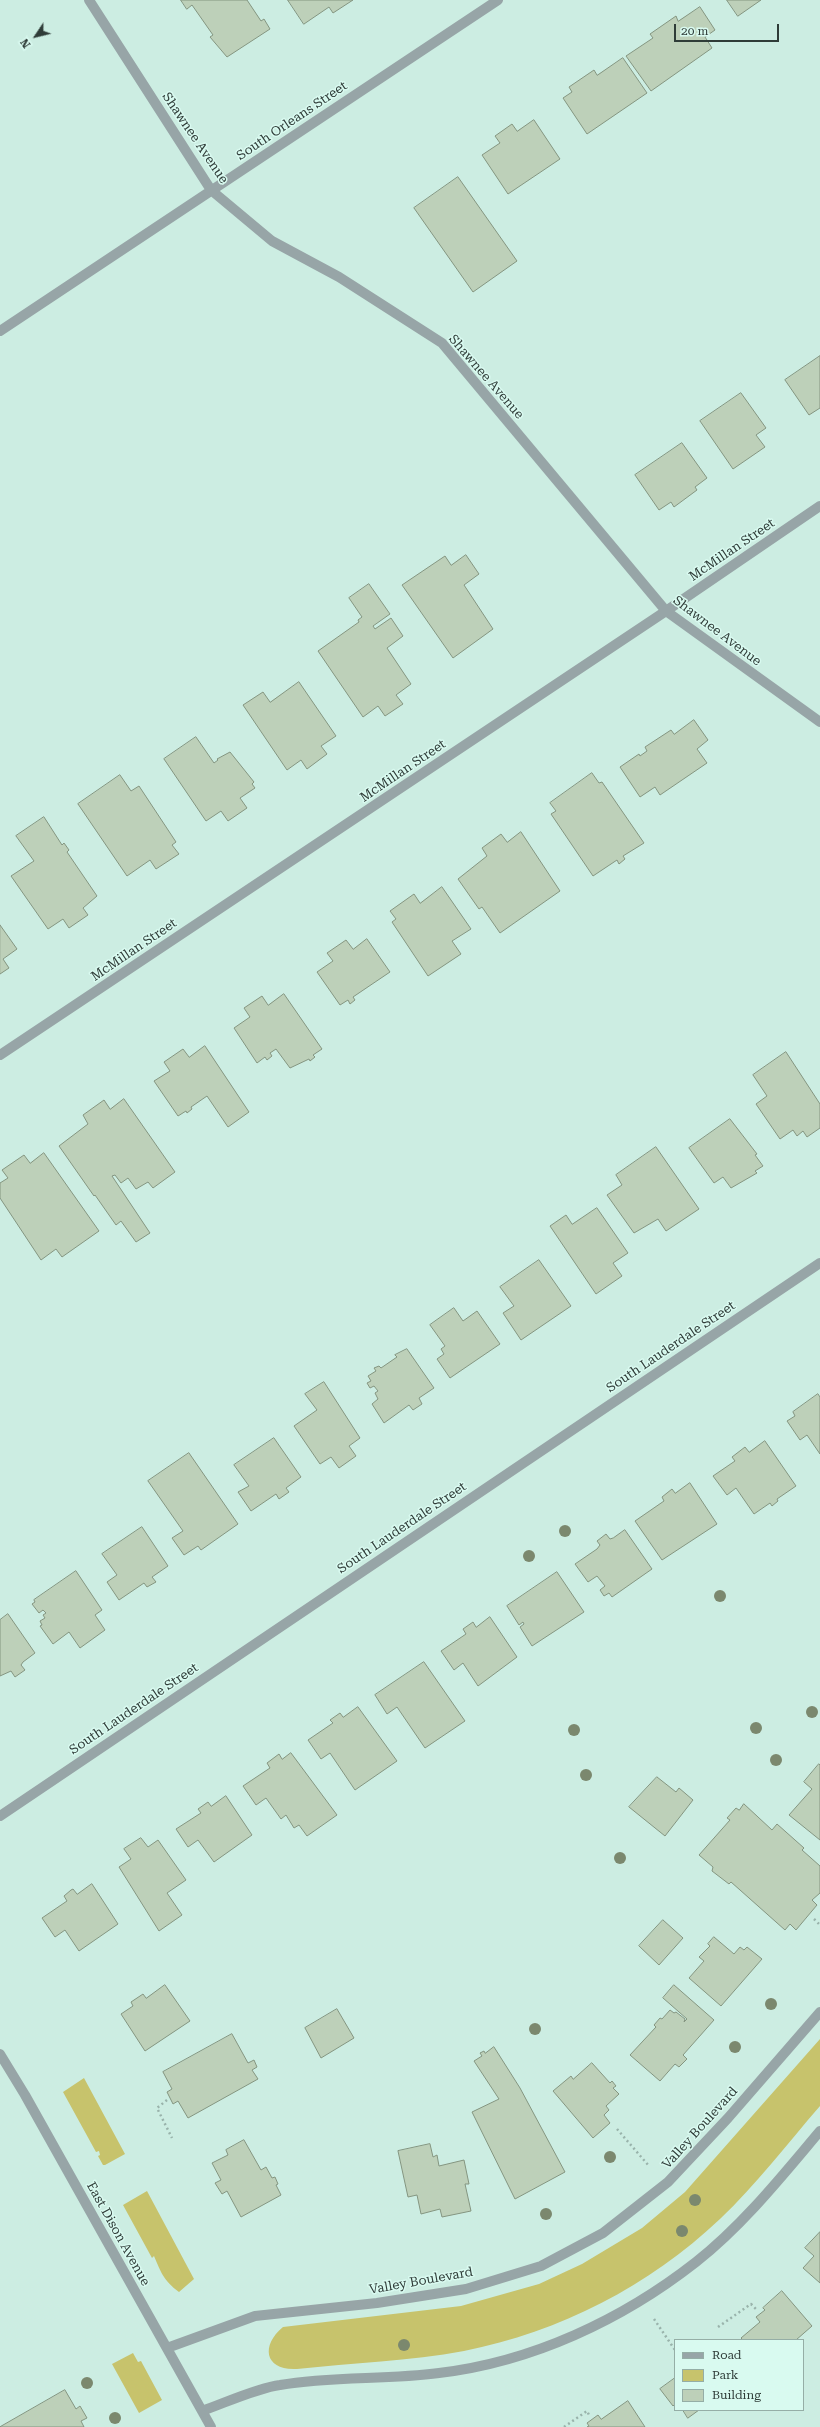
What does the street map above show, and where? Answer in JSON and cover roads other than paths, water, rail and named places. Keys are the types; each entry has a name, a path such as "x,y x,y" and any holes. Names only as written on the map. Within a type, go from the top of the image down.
{"street":[{"name":"Shawnee Avenue","path":"90,0 211,190 272,241 338,277 442,343 666,611 820,722"},
{"name":"South Orleans Street","path":"0,331 498,0"},
{"name":"McMillan Street","path":"0,1055 666,611 820,506"},
{"name":"South Lauderdale Street","path":"0,1816 820,1263"},
{"name":"Valley Boulevard","path":"168,2348 255,2316 377,2303 466,2289 541,2266 603,2234 668,2182 728,2118 820,2012"},
{"name":"East Dison Avenue","path":"0,2054 168,2348 211,2427"},
{"path":"202,2411 278,2385 439,2373 514,2357 570,2338 630,2306 696,2261 743,2217 820,2131"}]}
